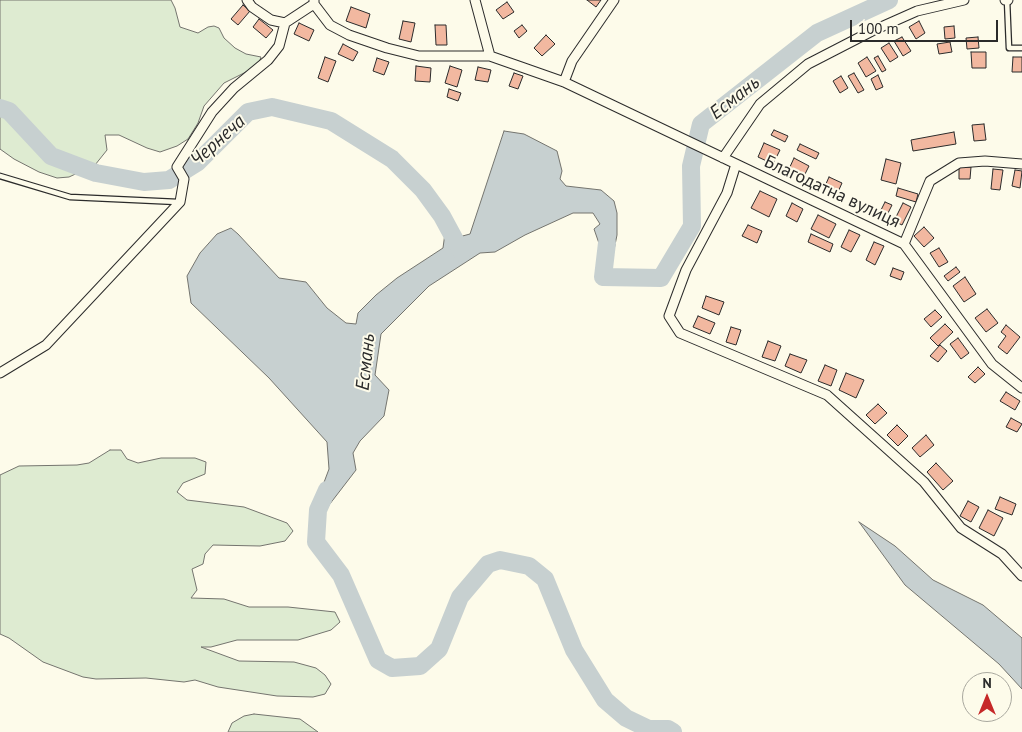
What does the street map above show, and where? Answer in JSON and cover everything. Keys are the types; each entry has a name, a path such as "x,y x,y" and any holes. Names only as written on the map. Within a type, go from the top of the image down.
{"street":[{"path":"247,0 252,7 271,20 285,23"},
{"path":"475,0 490,56"},
{"path":"564,82 572,61 614,0"},
{"path":"723,158 760,104 808,64 872,31 917,11 964,0"},
{"path":"0,373 46,345 180,202 184,179 177,167 212,112 234,88 268,60 279,46 285,23 314,2"},
{"name":"Благодатна вулиця","path":"314,2 330,25 349,35 387,48 420,56 490,56 564,82 904,244 992,364 1022,388"},
{"path":"904,244 930,180 959,163 984,160 1022,164"},
{"path":"736,164 727,193 686,270 669,316 680,333 827,395 924,482 961,528 1002,554 1022,576"}],"lane":[{"path":"1007,0 1009,48 1022,48"},
{"path":"0,176 70,197 180,202"}],"green space":[{"path":"0,0 171,0 180,27 198,33 214,26 219,28 224,38 235,48 246,54 261,57 258,66 224,83 204,106 198,123 188,139 177,146 160,152 119,135 105,135 107,150 95,165 69,177 57,178 39,172 14,159 0,149"},
{"path":"110,450 121,450 127,459 138,463 161,458 195,458 206,462 205,474 183,483 177,492 187,500 244,507 287,523 293,531 285,541 260,546 213,545 205,554 203,564 192,569 197,590 191,598 224,599 249,607 288,607 335,612 340,622 331,630 298,640 237,640 211,647 201,647 239,661 294,662 316,668 325,675 331,684 325,694 313,697 277,696 218,687 195,680 184,682 146,678 96,679 83,677 43,662 9,638 0,634 0,475 19,466 89,463"},
{"path":"254,714 300,719 318,732 228,732 232,723 244,716"}],"water":[{"path":"504,131 524,134 557,151 562,171 560,179 566,186 601,190 614,201 617,213 617,235 614,250 604,267 602,252 594,229 600,224 593,213 573,213 525,235 495,252 480,253 429,286 381,334 375,375 389,390 384,416 360,441 353,453 356,470 326,509 318,510 320,493 329,469 327,442 269,378 191,303 187,276 200,253 217,234 231,228 279,278 306,282 327,308 346,323 356,324 358,313 376,295 397,278 443,248 445,233 455,238 470,234"},
{"path":"859,522 895,546 933,580 983,605 1022,638 1022,689 1012,678 1012,672 1006,672 905,585"}],"building":[{"path":"587,0 601,0 596,7"},
{"path":"507,2 514,12 503,19 496,10"},
{"path":"243,5 250,11 238,25 231,19"},
{"path":"351,7 370,14 366,28 346,21"},
{"path":"259,19 273,30 266,38 253,27"},
{"path":"403,21 415,23 411,42 399,39"},
{"path":"919,21 925,33 916,39 909,27"},
{"path":"299,23 314,30 309,41 294,34"},
{"path":"435,25 446,25 447,45 436,45"},
{"path":"522,25 527,31 519,38 514,31"},
{"path":"954,26 955,38 945,39 944,27"},
{"path":"546,35 555,44 542,56 534,48"},
{"path":"902,37 911,51 903,56 894,41"},
{"path":"978,37 979,48 967,49 966,38"},
{"path":"950,42 952,52 939,54 937,44"},
{"path":"889,43 898,57 890,62 881,48"},
{"path":"343,44 358,52 353,61 338,54"},
{"path":"971,52 986,52 986,68 972,68"},
{"path":"878,56 886,70 882,72 874,58"},
{"path":"325,57 336,61 328,82 318,78"},
{"path":"867,57 876,71 866,77 858,63"},
{"path":"1013,57 1022,57 1022,72 1012,72"},
{"path":"377,58 389,62 384,75 373,71"},
{"path":"416,66 431,68 430,82 415,81"},
{"path":"450,66 462,70 457,87 445,83"},
{"path":"478,67 491,70 488,82 475,80"},
{"path":"514,73 523,76 518,89 509,86"},
{"path":"854,73 864,90 858,93 848,76"},
{"path":"878,75 883,87 876,90 871,79"},
{"path":"841,76 848,88 840,93 833,81"},
{"path":"449,89 461,93 458,101 447,97"},
{"path":"984,124 986,140 974,141 972,125"},
{"path":"774,130 788,136 785,142 771,135"},
{"path":"954,132 956,144 913,151 911,140"},
{"path":"764,143 780,150 773,164 758,157"},
{"path":"800,144 819,153 816,159 797,150"},
{"path":"794,158 809,166 804,176 789,169"},
{"path":"886,159 901,163 896,184 881,180"},
{"path":"959,167 971,167 970,179 959,179"},
{"path":"993,169 1003,170 1000,190 991,189"},
{"path":"1015,170 1022,171 1020,188 1012,186"},
{"path":"829,177 842,183 838,192 825,186"},
{"path":"898,188 918,194 916,202 896,196"},
{"path":"760,191 777,199 769,217 751,208"},
{"path":"885,202 892,205 886,217 879,214"},
{"path":"792,203 803,209 797,222 786,216"},
{"path":"903,203 911,207 902,225 894,221"},
{"path":"818,215 836,224 829,238 811,229"},
{"path":"748,225 762,231 757,243 742,236"},
{"path":"924,227 934,238 924,247 914,236"},
{"path":"849,230 860,235 851,252 841,247"},
{"path":"811,234 833,244 830,252 808,242"},
{"path":"874,242 884,246 875,265 866,260"},
{"path":"939,248 948,262 939,267 930,253"},
{"path":"956,267 960,272 948,281 944,276"},
{"path":"893,268 904,272 901,280 890,276"},
{"path":"965,277 976,294 964,302 953,286"},
{"path":"706,296 724,302 719,315 702,308"},
{"path":"987,309 998,323 986,332 975,318"},
{"path":"935,310 942,317 931,327 924,319"},
{"path":"698,316 715,323 710,334 693,327"},
{"path":"945,324 953,332 938,346 930,338"},
{"path":"1006,325 1020,337 1007,354 998,347 1006,336 1001,332"},
{"path":"731,327 741,330 736,345 726,342"},
{"path":"958,338 969,353 961,359 950,344"},
{"path":"768,341 781,346 775,361 762,357"},
{"path":"940,345 947,351 938,362 930,356"},
{"path":"790,354 807,360 801,373 785,366"},
{"path":"825,365 837,370 831,386 818,381"},
{"path":"978,367 985,374 975,383 968,377"},
{"path":"846,373 864,380 856,398 839,390"},
{"path":"1006,392 1020,401 1015,410 1000,401"},
{"path":"878,404 887,413 875,424 866,415"},
{"path":"1011,418 1022,424 1017,432 1006,427"},
{"path":"897,425 908,436 898,446 887,435"},
{"path":"926,435 934,445 920,457 912,448"},
{"path":"936,463 953,481 943,490 927,472"},
{"path":"1000,497 1016,504 1012,515 995,509"},
{"path":"968,501 979,507 971,522 960,516"},
{"path":"988,510 1003,518 994,536 979,528"}],"waterway":[{"name":"Есмань","path":"607,243 603,277 661,278 692,226 691,166 701,124 817,33 889,0"},
{"name":"Чернеча","path":"0,108 9,111 51,156 96,173 144,182 169,180 198,162 248,112 272,107 331,121 392,159 423,190 442,216 462,253"},
{"name":"Есмань","path":"327,490 318,510 316,542 341,575 378,660 392,668 420,666 439,649 460,597 488,564 500,560 529,566 545,579 574,650 605,700 626,718 649,729 668,729 673,732"}]}
